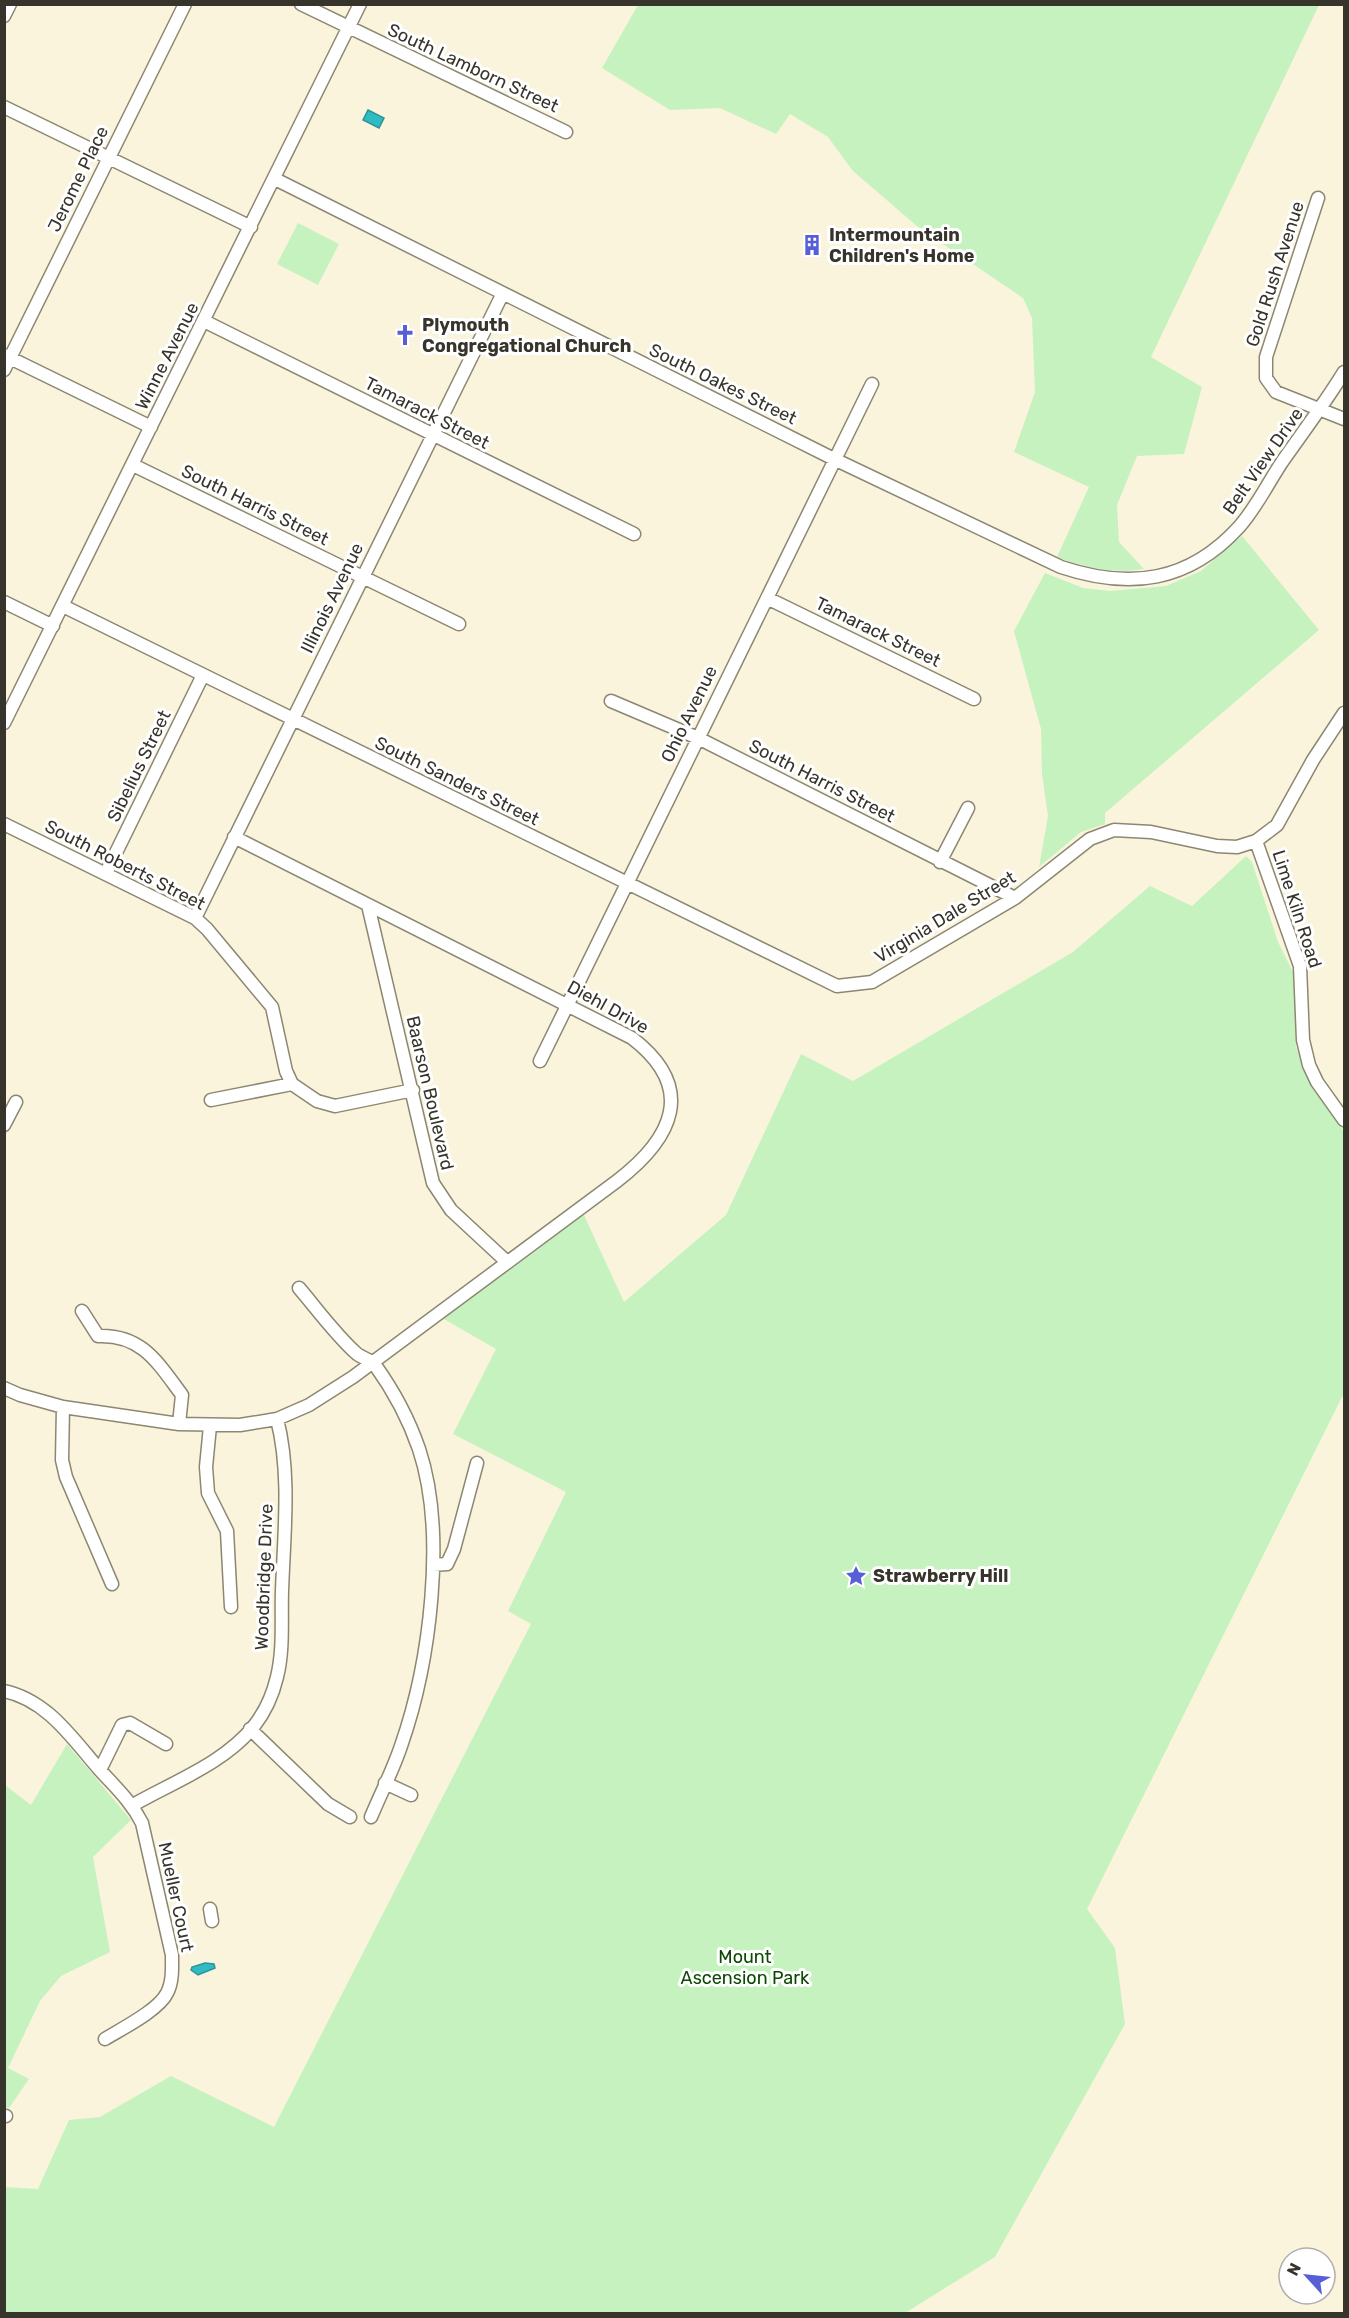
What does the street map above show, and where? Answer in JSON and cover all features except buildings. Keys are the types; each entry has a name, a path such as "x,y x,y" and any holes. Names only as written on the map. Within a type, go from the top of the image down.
{"street":[{"path":"4,16 10,4"},
{"name":"Jerome Place","path":"4,370 8,356 184,4"},
{"name":"South Lamborn Street","path":"301,4 566,132"},
{"name":"Winne Avenue","path":"4,723 360,4"},
{"path":"4,107 251,227"},
{"name":"South Oakes Street","path":"275,179 502,295 834,459 1061,567"},
{"name":"Gold Rush Avenue","path":"1318,198 1266,357 1266,378 1276,392 1344,419"},
{"name":"Illinois Avenue","path":"195,918 502,295"},
{"name":"Tamarack Street","path":"204,321 432,436 634,534"},
{"path":"8,356 151,427"},
{"name":"Belt View Drive","path":"1061,567 1094,578 1147,580 1181,570 1216,549 1241,525 1344,372"},
{"name":"Ohio Avenue","path":"540,1061 872,384"},
{"name":"South Harris Street","path":"133,465 459,624"},
{"name":"Tamarack Street","path":"766,597 974,699"},
{"path":"4,602 53,626"},
{"name":"South Sanders Street","path":"63,606 837,986"},
{"name":"Sibelius Street","path":"106,873 204,675"},
{"name":"South Harris Street","path":"611,701 698,738 1015,898"},
{"name":"Virginia Dale Street","path":"837,986 872,982 1015,898 1090,839 1114,830 1151,832 1217,846 1237,847 1256,841 1277,825 1313,759 1344,713"},
{"path":"940,862 968,808"},
{"name":"South Roberts Street","path":"4,825 195,918 265,995 272,1007 286,1071 292,1084"},
{"name":"Diehl Drive","path":"4,1388 63,1407 179,1424 240,1425 277,1419 309,1406 373,1362 639,1163 656,1145 667,1122 669,1088 658,1062 632,1038 234,837"},
{"name":"Lime Kiln Road","path":"1256,841 1300,966 1303,1040 1310,1065 1325,1094 1344,1116"},
{"name":"Baarson Boulevard","path":"368,905 433,1183 441,1198 507,1262"},
{"path":"211,1100 292,1084 317,1101 335,1106 413,1090"},
{"path":"4,1125 16,1102"},
{"path":"299,1288 357,1355 373,1362 404,1413 419,1450 430,1496 433,1565 427,1631 414,1703 401,1747 370,1817"},
{"path":"82,1311 98,1336 118,1335 141,1348 157,1361 182,1395 179,1424"},
{"path":"63,1407 62,1460 66,1477 112,1584"},
{"name":"Woodbridge Drive","path":"133,1805 232,1747 250,1730 270,1700 278,1676 281,1645 284,1446 277,1419"},
{"path":"210,1426 206,1467 208,1493 227,1531 231,1607"},
{"path":"433,1565 447,1564 454,1549 477,1464"},
{"path":"4,1691 26,1697 50,1715 133,1805"},
{"path":"100,1770 122,1725 130,1724 166,1744"},
{"path":"250,1730 328,1804 350,1817"},
{"path":"385,1783 411,1795"},
{"name":"Mueller Court","path":"105,2039 159,2004 167,1994 172,1976 172,1955 142,1822 133,1805"}],"green space":[{"path":"638,5 1319,5 1151,357 1202,387 1184,454 1137,456 1117,505 1119,542 1144,569 1122,571 1100,569 1057,557 1089,487 1014,452 1035,392 1032,318 1023,298 918,227 853,171 828,137 790,114 776,134 720,108 670,110 602,68"},
{"path":"298,223 339,244 318,285 277,264"},
{"path":"1242,536 1319,630 1105,813 1105,824 1081,832 1039,867 1048,816 1042,774 1041,729 1014,631 1045,573 1083,588 1110,591 1166,586 1201,571"},
{"name":"Mount Ascension Park","path":"1246,856 1252,862 1278,942 1294,974 1296,1047 1310,1082 1338,1116 1344,1135 1344,1393 1087,1909 1115,1948 1125,2024 995,2257 905,2313 5,2313 4,2187 38,2189 69,2120 100,2117 171,2076 274,2127 531,1624 508,1611 566,1492 453,1434 496,1349 442,1318 583,1213 624,1302 726,1215 801,1054 853,1081 1073,952 1150,886 1192,906"},
{"path":"67,1744 131,1820 93,1857 110,1952 61,1976 40,2001 8,2068 29,2079 9,2108 4,2107 5,1785 31,1805"}],"water":[{"path":"368,110 384,118 379,128 363,120"},
{"path":"205,1963 214,1964 215,1968 198,1975 191,1970 192,1967"}],"place":[{"name":"Intermountain Children's Home","path":"812,245"},
{"name":"Plymouth Congregational Church","path":"405,335"},
{"name":"Strawberry Hill","path":"856,1576"}]}
